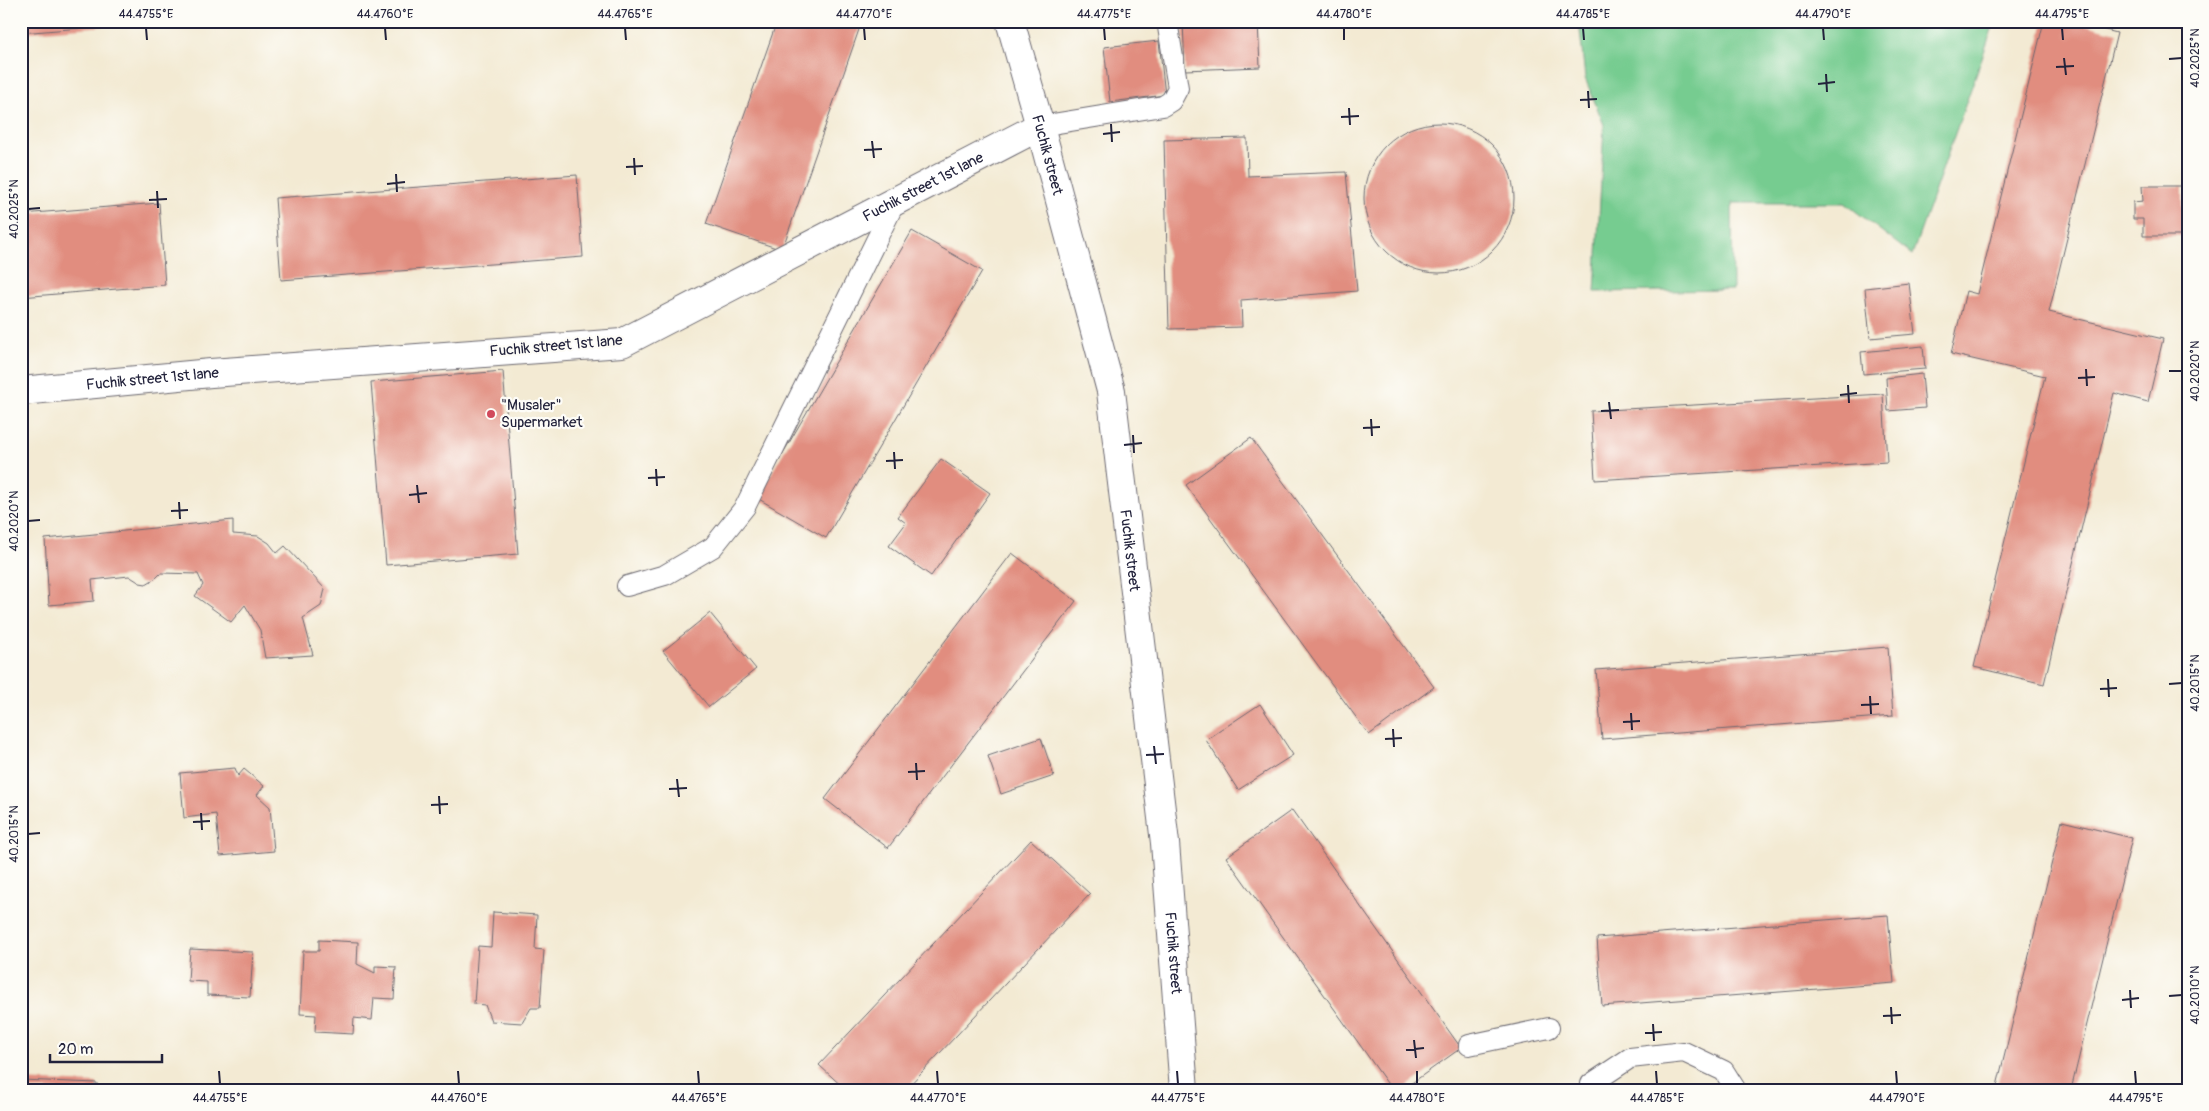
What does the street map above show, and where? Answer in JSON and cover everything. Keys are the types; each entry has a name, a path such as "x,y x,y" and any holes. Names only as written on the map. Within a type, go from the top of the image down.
{"street":[{"name":"Fuchik street","path":"1010,21 1111,391 1165,843 1184,1090"},
{"name":"Fuchik street 1st lane","path":"21,391 211,373 622,343 1040,126"}],"lane":[{"path":"1040,126 1163,106 1171,101 1178,88 1167,21"},
{"path":"627,586 665,575 713,547 745,507 895,202"},
{"path":"1469,1045 1549,1028"},
{"path":"1591,1084 1630,1058 1684,1052 1724,1071 1736,1090"}],"green space":[{"path":"1579,21 1995,21 1912,255 1845,203 1732,203 1733,290 1595,292 1604,125 1585,78"}],"building":[{"path":"21,21 141,21 141,23 21,33"},
{"path":"777,21 862,21 782,250 706,224"},
{"path":"1183,21 1258,21 1260,67 1185,70"},
{"path":"2044,21 2071,21 2117,33 2049,312 2163,339 2148,402 2114,393 2044,684 1974,667 2045,376 1951,354 1966,291 1977,294"},
{"path":"1159,41 1165,95 1110,102 1104,47"},
{"path":"1439,123 1468,129 1492,145 1508,169 1514,198 1508,227 1492,251 1468,267 1439,273 1410,267 1386,251 1370,227 1364,198 1370,169 1386,145 1410,129"},
{"path":"1247,138 1248,176 1346,172 1357,291 1241,300 1242,327 1169,329 1164,140"},
{"path":"577,175 583,257 281,280 275,198"},
{"path":"2142,186 2183,186 2183,236 2143,236 2143,219 2133,219 2133,202 2143,201"},
{"path":"159,203 165,285 21,297 21,214"},
{"path":"912,231 982,271 826,538 757,498"},
{"path":"1909,283 1915,334 1870,338 1865,288"},
{"path":"1923,346 1925,369 1863,374 1861,352"},
{"path":"503,371 518,554 386,565 371,382"},
{"path":"1922,374 1925,408 1888,411 1886,378"},
{"path":"1883,394 1887,462 1595,480 1591,411"},
{"path":"1251,438 1434,687 1369,735 1186,485"},
{"path":"941,459 990,493 931,576 889,546 906,523 898,517"},
{"path":"233,520 233,534 258,536 269,543 277,553 285,546 325,589 321,606 303,618 313,655 265,658 260,630 245,605 231,622 195,596 203,585 198,574 161,573 146,584 140,583 129,576 92,580 94,601 49,605 45,539"},
{"path":"1012,553 1076,601 888,848 825,799"},
{"path":"710,613 756,669 709,707 663,651"},
{"path":"1888,647 1893,716 1602,739 1596,670"},
{"path":"1260,704 1293,755 1238,790 1206,740"},
{"path":"1041,738 1054,776 1001,794 988,756"},
{"path":"235,768 238,776 244,769 264,786 257,795 270,807 274,851 220,856 216,814 184,818 180,773"},
{"path":"1292,810 1461,1048 1402,1090 1392,1090 1226,857"},
{"path":"2062,821 2132,838 2071,1090 1996,1090"},
{"path":"1031,840 1090,894 905,1090 846,1090 819,1065"},
{"path":"493,912 537,915 535,949 544,950 540,1008 531,1008 522,1023 491,1021 485,1005 474,1004 478,946 491,947"},
{"path":"1888,915 1894,983 1602,1006 1597,938"},
{"path":"319,940 358,942 357,964 375,973 375,966 396,967 394,999 374,998 372,1020 354,1018 353,1034 315,1032 316,1015 300,1014 303,951 319,951"},
{"path":"190,949 253,952 250,997 207,995 207,982 188,981"},
{"path":"21,1080 97,1083 97,1090 21,1090"}],"place":[{"name":"\"Musaler\" Supermarket","path":"491,414"}]}
